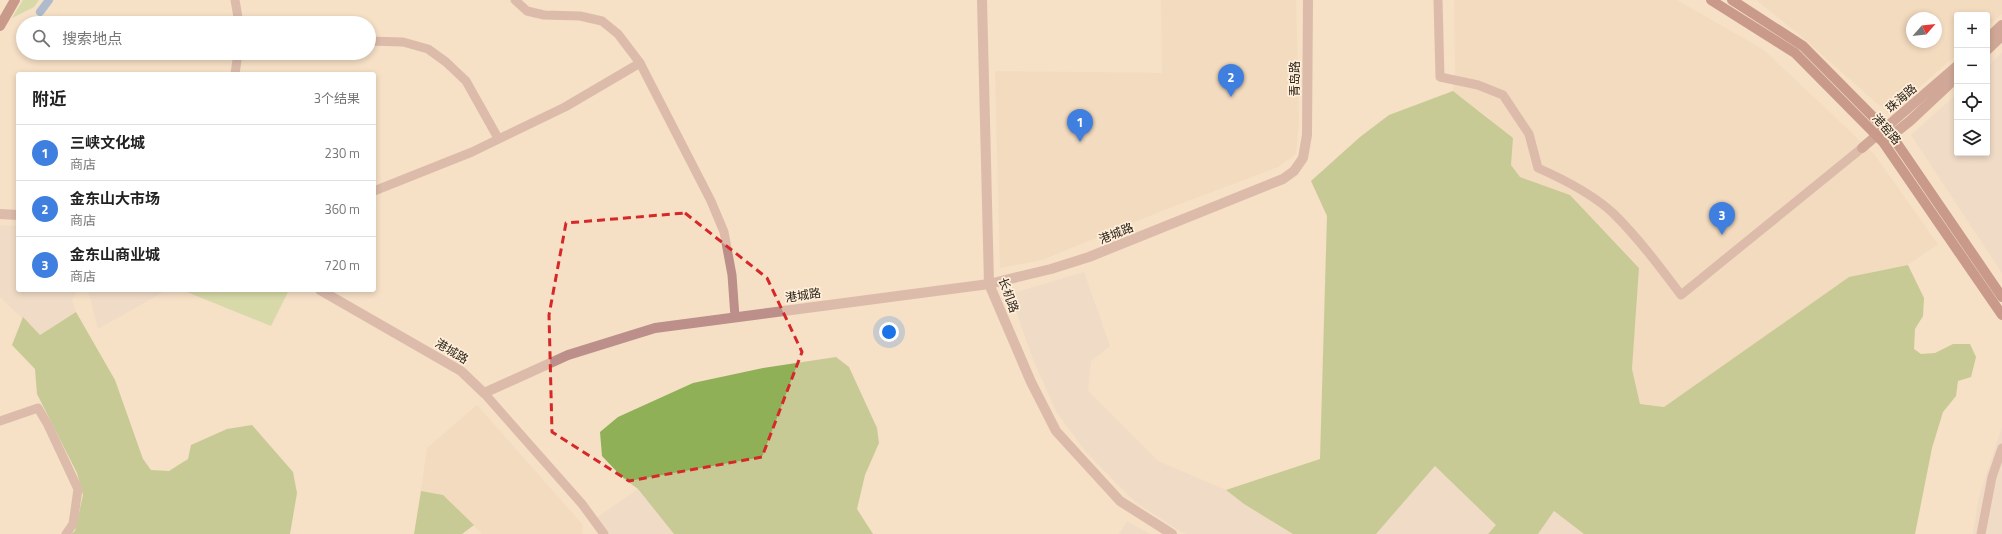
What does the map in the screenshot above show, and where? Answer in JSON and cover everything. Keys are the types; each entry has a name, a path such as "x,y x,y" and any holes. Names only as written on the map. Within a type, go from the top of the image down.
{"main road":[{"path":"0,26 15,0"},
{"name":"港窑路","path":"1711,0 1795,53 1880,139 2002,315"},
{"name":"港窑路","path":"1732,0 1803,46 1889,132 2002,297"},
{"path":"1990,36 2002,25"},
{"path":"1989,48 2002,36"},
{"name":"珠海路","path":"1889,132 1954,69"},
{"name":"珠海路","path":"1862,148 1880,139 1954,79"}],"street":[{"path":"235,0 237,16"},
{"path":"515,0 527,11 544,15 580,16 602,21 618,34 640,63 711,201 724,232 732,275 735,318"},
{"name":"长机路","path":"982,0 989,284 1030,382 1056,430 1120,501 1172,534"},
{"name":"青岛路","path":"1302,158 1307,135 1308,0"},
{"path":"1438,0 1440,77 1478,85 1503,95 1528,134 1538,168 1565,179 1613,214 1649,253 1681,295 1862,148"},
{"path":"376,41 403,42 428,48 446,62 466,81 498,138"},
{"path":"235,72 237,60"},
{"path":"376,190 472,152 564,107 640,63"},
{"name":"港城路","path":"323,292 461,371 484,393 568,355 656,328 989,284 1051,269 1089,257 1283,179 1294,172 1302,158"},
{"path":"0,214 16,215"},
{"path":"484,393 582,504 604,534"},
{"path":"0,421 38,408 48,425 78,489 73,524 66,534"},
{"path":"1981,534 1992,477 2002,448"}],"highlighted area":[{"path":"685,213 767,278 802,352 762,457 629,481 552,432 549,315 566,223"}],"shaded area":[{"path":"1161,0 1296,0 1299,121 1296,154 1278,167 1164,210 1042,260 1000,268 995,71 1162,73"},
{"path":"1454,0 1677,0 1764,50 1874,154 1938,244 1908,265 1849,277 1664,407 1640,404 1632,369 1639,267 1570,195 1519,177 1511,165 1489,118 1453,91 1455,70"},
{"path":"1756,0 2002,0 2002,14 1990,24 1990,12 1954,12 1954,57 1889,114 1801,36"},
{"path":"2002,53 2002,273 1911,135 1954,97 1954,156 1990,156 1990,64"},
{"path":"0,225 16,226 16,292 76,292 72,300 76,312 40,335 0,297"},
{"path":"1084,272 1110,346 1091,361 1088,391 1158,461 1226,490 1244,504 1293,534 1187,534 1181,532 1134,501 1085,451 1056,411 1034,362 1010,294"},
{"path":"89,292 163,292 98,329"},
{"path":"477,405 583,525 582,534 482,534 443,495 421,491 427,448"},
{"path":"2002,427 2002,534 1973,534 1979,497"},
{"path":"1435,466 1497,525 1488,534 1376,534"},
{"path":"638,489 674,534 608,534 596,518"},
{"path":"1554,511 1584,534 1538,534"},
{"path":"1127,521 1150,534 1119,534"}],"green space":[{"path":"23,0 39,0 34,7 12,18"},
{"path":"1453,91 1513,138 1511,165 1520,177 1570,195 1639,268 1632,369 1640,404 1664,407 1849,277 1908,265 1924,298 1923,316 1915,329 1914,349 1921,354 1935,353 1953,344 1970,344 1976,357 1971,377 1958,381 1956,396 1943,412 1932,448 1915,534 1584,534 1554,511 1538,534 1488,534 1496,525 1435,466 1376,534 1293,534 1244,504 1226,490 1320,459 1327,216 1311,181 1360,137 1389,115"},
{"path":"187,292 288,292 271,326"},
{"path":"76,312 115,380 143,459 151,470 169,471 188,459 191,445 227,429 252,425 293,472 297,493 290,534 71,534 75,531 83,495 77,473 37,394 35,369 12,345 23,317 40,335"},
{"path":"836,357 849,367 877,428 879,443 865,475 857,509 873,534 674,534 638,489 623,478 602,456 600,432 618,417 693,383 763,368"},
{"path":"421,491 443,495 474,525 462,534 414,534"}],"waterway":[{"path":"40,12 49,0"}],"place":[{"name":"金东山大市场","path":"1231,97"},
{"name":"三峡文化城","path":"1080,142"},
{"name":"金东山商业城","path":"1722,235"}]}
